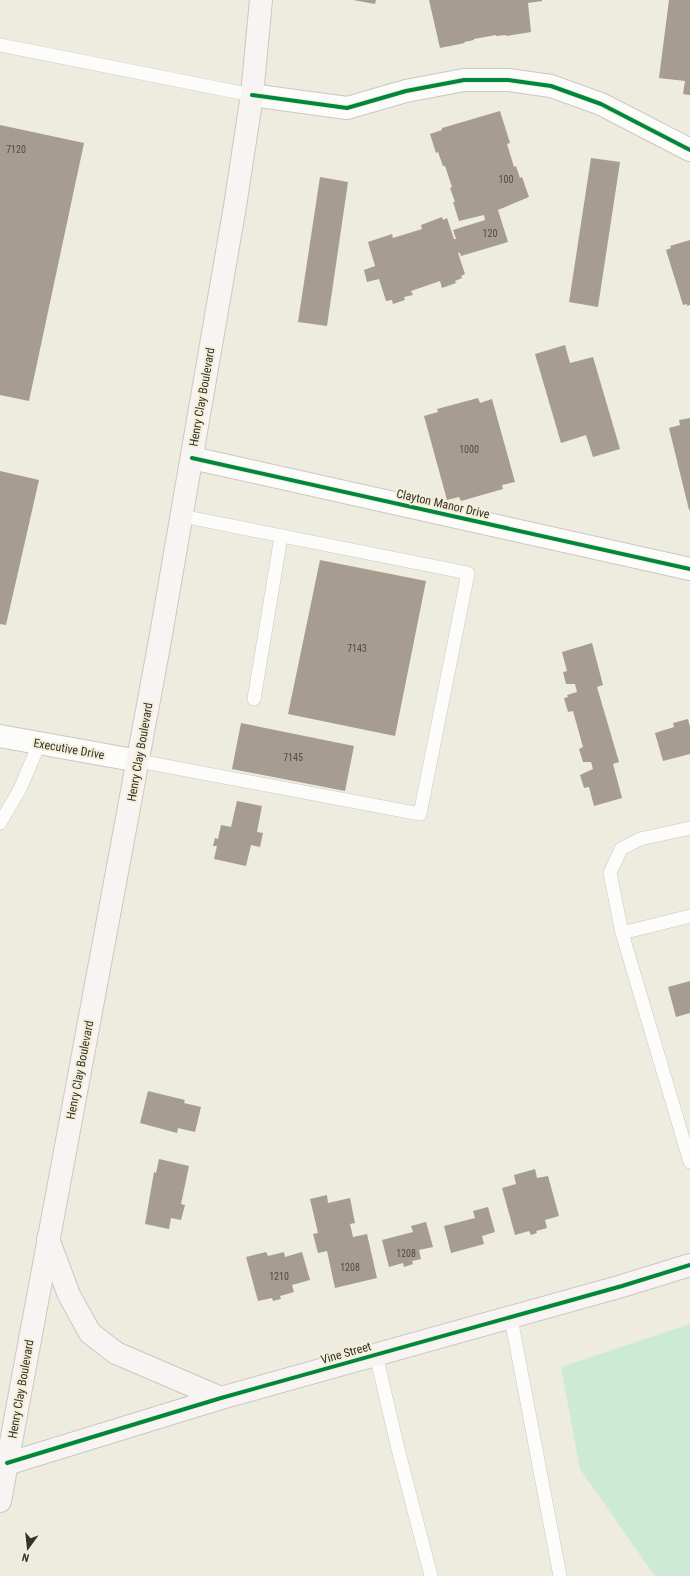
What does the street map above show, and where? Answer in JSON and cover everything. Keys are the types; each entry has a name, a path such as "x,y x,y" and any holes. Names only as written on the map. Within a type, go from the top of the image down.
{"main road":[{"name":"Henry Clay Boulevard","path":"0,1501 4,1464 138,761 182,516 235,206 252,95 261,0"},
{"path":"48,1239 70,1295 90,1333 116,1353 221,1398"},
{"name":"Vine Street","path":"4,1464 221,1398 511,1318 690,1265"}],"street":[{"path":"252,95 347,108 406,90 464,80 508,80 551,86 601,104 690,150"},
{"name":"Clayton Manor Drive","path":"192,458 690,570"},
{"name":"Executive Drive","path":"0,736 138,761"}],"lane":[{"path":"0,45 252,95"},
{"path":"138,761 420,814 468,573 281,537 182,516"},
{"path":"254,699 281,537"},
{"path":"1,820 20,789 39,744"},
{"path":"690,828 640,839 621,849 610,873 622,933 690,1162"},
{"path":"622,933 690,916"},
{"path":"511,1318 560,1576"},
{"path":"376,1355 398,1449 431,1576"}],"green space":[{"path":"690,1324 690,1576 655,1576 580,1469 561,1367"}],"building":[{"path":"353,0 376,0 375,4"},
{"path":"429,0 542,1 528,3 531,32 506,36 496,35 440,48"},
{"path":"669,0 690,0 690,95 683,94 685,81 659,78"},
{"path":"500,111 510,143 507,144 514,167 516,166 520,178 522,177 529,197 498,210 508,242 461,256 460,253 458,253 465,274 461,276 462,278 455,281 456,283 442,288 440,281 411,291 413,295 404,297 405,300 393,304 392,300 386,301 379,279 367,282 364,270 375,266 368,242 392,234 393,238 422,229 421,225 442,217 443,220 447,218 454,239 456,239 453,230 485,220 484,215 459,221 450,188 452,187 445,166 443,166 438,152 436,153 430,134 442,130 442,128"},
{"path":"0,125 84,143 29,401 0,395"},
{"path":"591,158 620,162 598,307 569,302"},
{"path":"320,177 348,182 327,326 298,322"},
{"path":"690,240 690,305 687,306 687,304 683,305 666,250 671,248 670,246"},
{"path":"565,345 570,363 593,357 620,449 593,457 586,435 561,443 535,354"},
{"path":"478,398 480,403 492,399 515,482 502,485 503,489 461,501 459,497 447,500 424,416 438,412 437,409"},
{"path":"690,418 689,510 669,428 680,425 679,420"},
{"path":"0,471 39,480 6,625 0,624"},
{"path":"320,560 426,581 395,736 288,714"},
{"path":"592,643 603,685 597,687 619,762 613,764 622,798 594,806 589,787 584,788 580,775 593,769 591,762 583,762 579,749 583,747 573,711 568,712 564,698 568,697 567,695 577,692 575,684 566,684 563,672 567,671 562,652"},
{"path":"688,719 690,727 690,754 663,761 655,733 674,727 673,723"},
{"path":"241,723 354,746 345,791 232,769"},
{"path":"237,801 262,806 257,832 263,833 260,847 251,845 246,866 214,859 217,846 213,846 215,838 218,839 221,825 231,827"},
{"path":"690,981 690,1013 676,1017 668,987"},
{"path":"148,1091 185,1100 184,1103 201,1107 195,1132 178,1128 177,1133 140,1123"},
{"path":"159,1159 189,1166 181,1204 185,1205 181,1220 171,1218 169,1229 145,1224 154,1172 156,1173"},
{"path":"535,1169 537,1178 548,1176 559,1216 545,1220 547,1228 536,1231 537,1233 531,1235 529,1231 515,1235 502,1188 516,1184 514,1175"},
{"path":"327,1195 328,1203 350,1198 355,1223 350,1224 353,1237 367,1234 377,1278 335,1288 327,1251 318,1253 313,1234 318,1233 310,1199"},
{"path":"488,1207 495,1232 482,1236 484,1244 451,1253 444,1226 475,1218 473,1211"},
{"path":"426,1222 433,1247 419,1250 421,1259 412,1261 413,1264 404,1267 403,1263 389,1267 382,1240 413,1232 411,1226"},
{"path":"266,1252 268,1256 284,1252 285,1257 302,1252 310,1280 292,1285 294,1292 280,1296 281,1299 273,1301 272,1298 258,1301 246,1257"}],"cycle path":[{"path":"252,95 347,108 406,91 464,80 508,80 551,86 601,104 690,150"},
{"path":"192,458 690,569"},
{"path":"7,1463 221,1398 622,1286 690,1265"}]}
